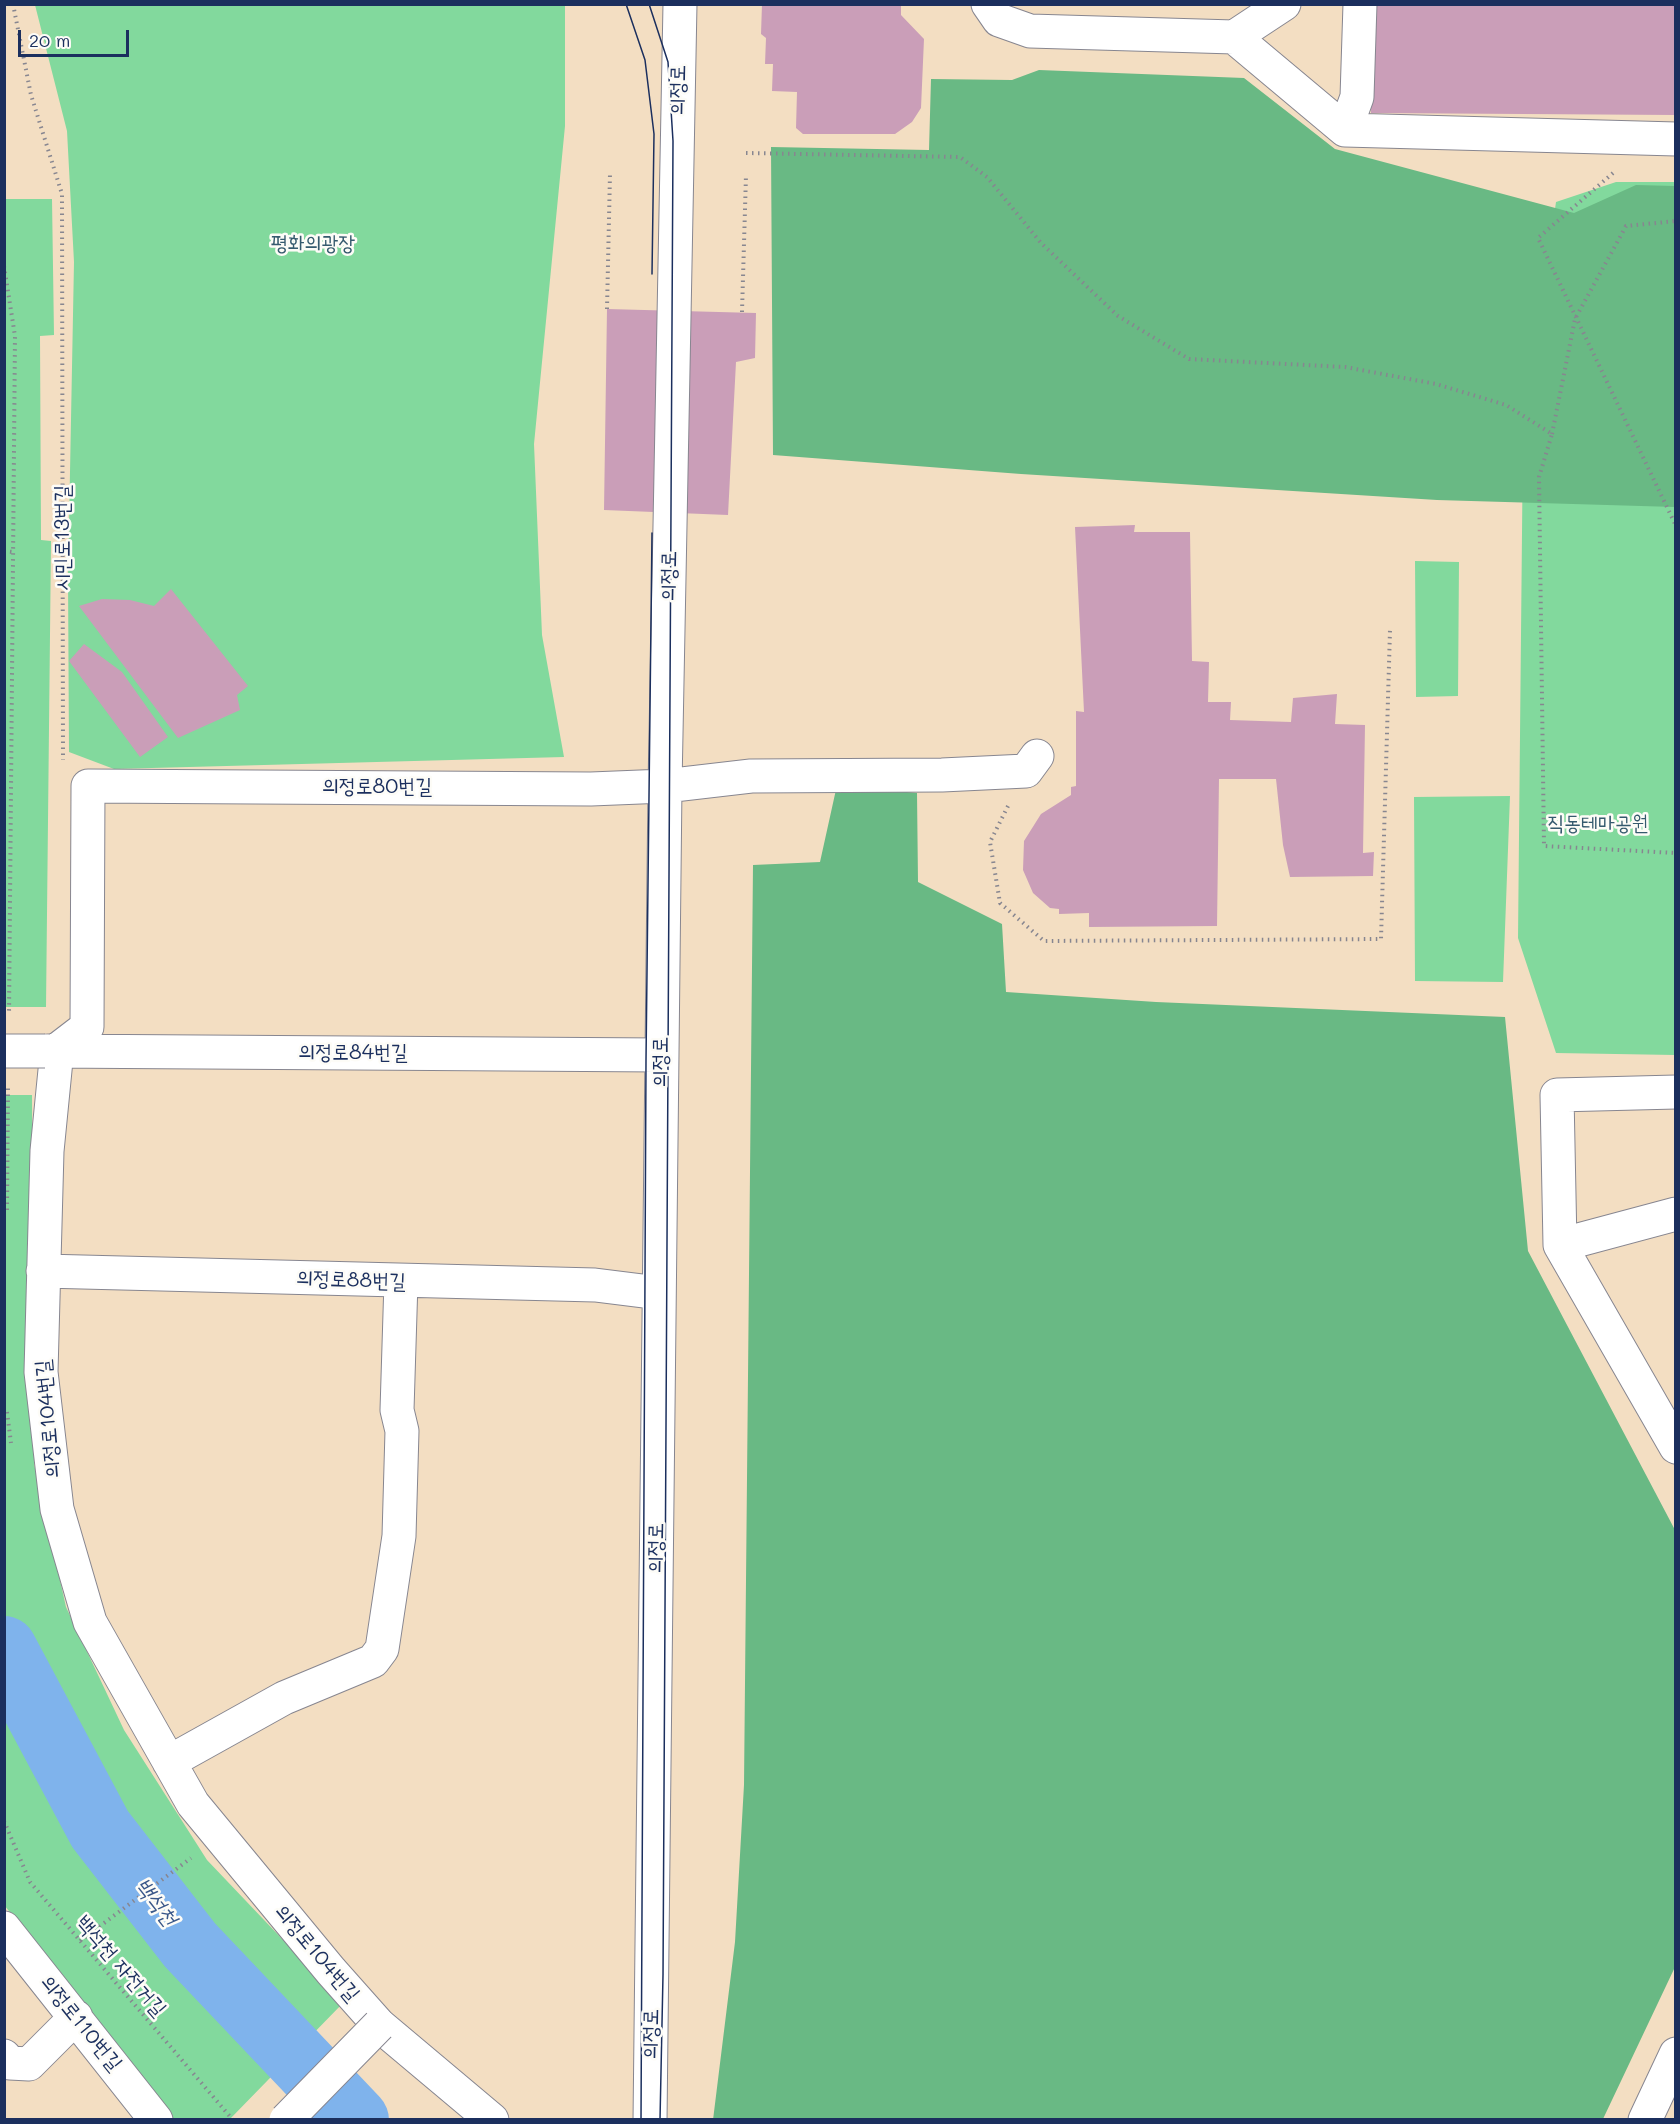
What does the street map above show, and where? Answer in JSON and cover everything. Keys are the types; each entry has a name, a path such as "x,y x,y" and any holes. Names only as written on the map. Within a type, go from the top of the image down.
{"street":[{"name":"의정로","path":"650,2120 664,786 680,4"},
{"path":"988,4 999,20 1030,31 1234,37 1284,4"},
{"path":"1345,130 1357,97 1359,4"},
{"path":"1234,37 1345,130 1666,138"},
{"name":"의정로80번길","path":"88,786 591,789 664,786 751,776 942,776 1031,764"},
{"path":"51,1051 87,1027 88,786"},
{"name":"의정로84번길","path":"4,1051 661,1055"},
{"name":"의정로104번길","path":"51,1051 41,1372 57,1509 90,1622 193,1804 379,2025 492,2120"},
{"path":"1676,1092 1557,1095 1560,1245 1676,1446"},
{"path":"1560,1245 1676,1214"},
{"name":"의정로88번길","path":"44,1271 595,1286 659,1293"},
{"path":"170,1762 284,1698 373,1661 382,1649 399,1536 402,1431 397,1410 400,1281"},
{"name":"의정로110번길","path":"4,1928 156,2120"},
{"path":"4,2056 10,2063 29,2064 76,2017"},
{"path":"286,2120 379,2025"},
{"path":"1645,2120 1676,2054"}],"path":[{"name":"시민로13번길","path":"13,4 32,95 62,194 63,769 88,786"},
{"path":"1666,138 1538,238 1676,526"},
{"path":"746,153 960,157 987,177 1041,243 1118,316 1189,359 1346,367 1436,384 1506,405 1552,434"},
{"path":"607,309 610,174"},
{"path":"742,312 746,175"},
{"path":"1676,221 1626,226 1575,319 1552,434 1539,477 1544,846 1676,853"},
{"path":"4,551 13,552"},
{"path":"1031,764 990,842 1000,903 1044,941 1381,939 1390,630"},
{"name":"백석천 자전거길","path":"4,1821 30,1882 233,2120"},
{"path":"80,1941 199,1852"}],"green space":[{"name":"평화의광장","path":"35,5 565,5 565,126 534,444 542,635 564,757 114,769 69,752 68,577 74,262 67,131"},
{"path":"1039,70 1244,78 1335,149 1574,213 1636,185 1675,186 1675,507 1437,500 1021,474 773,455 771,147 929,150 931,79 1012,80"},
{"name":"직동테마공원","path":"1616,182 1675,182 1675,1055 1556,1053 1518,938 1523,432 1556,202"},
{"path":"5,199 52,199 54,335 40,336 41,540 51,541 46,1007 5,1007"},
{"path":"1415,561 1459,562 1458,696 1416,697"},
{"path":"837,785 917,793 918,882 1002,924 1006,992 1156,1002 1505,1017 1528,1251 1675,1530 1675,1967 1603,2119 713,2120 735,1942 744,1785 753,865 820,862"},
{"path":"1510,796 1503,982 1415,981 1414,797"},
{"path":"4,1095 32,1095 34,1464 66,1607 124,1730 207,1860 343,2003 230,2119 170,2119 5,1906"}],"building":[{"path":"762,4 901,4 901,15 924,39 921,108 912,122 895,134 803,134 796,128 797,92 772,91 773,64 765,64 766,38 761,34"},
{"path":"1372,4 1676,4 1676,115 1371,113"},
{"path":"607,309 756,313 755,358 736,362 728,515 604,510"},
{"path":"1135,525 1134,532 1190,532 1192,661 1209,662 1208,702 1231,702 1230,720 1291,722 1293,698 1337,694 1335,724 1365,725 1363,853 1374,852 1373,876 1290,877 1283,845 1276,779 1219,779 1217,926 1089,927 1089,913 1059,914 1059,909 1050,908 1033,893 1023,870 1024,841 1041,814 1071,795 1071,787 1076,786 1076,711 1084,712 1075,527"},
{"path":"171,589 248,686 237,695 240,710 178,738 79,606 102,599 130,600 154,606"},
{"path":"84,644 122,672 168,737 140,757 69,661"}],"waterway":[{"name":"백석천","path":"4,1649 100,1829 190,1945 356,2120"}],"tram line":[{"path":"626,4 645,60 654,134 652,274"},
{"path":"649,4 668,62 673,141 663,1975 660,2120"},
{"path":"641,2120 646,1060 652,533"}]}
